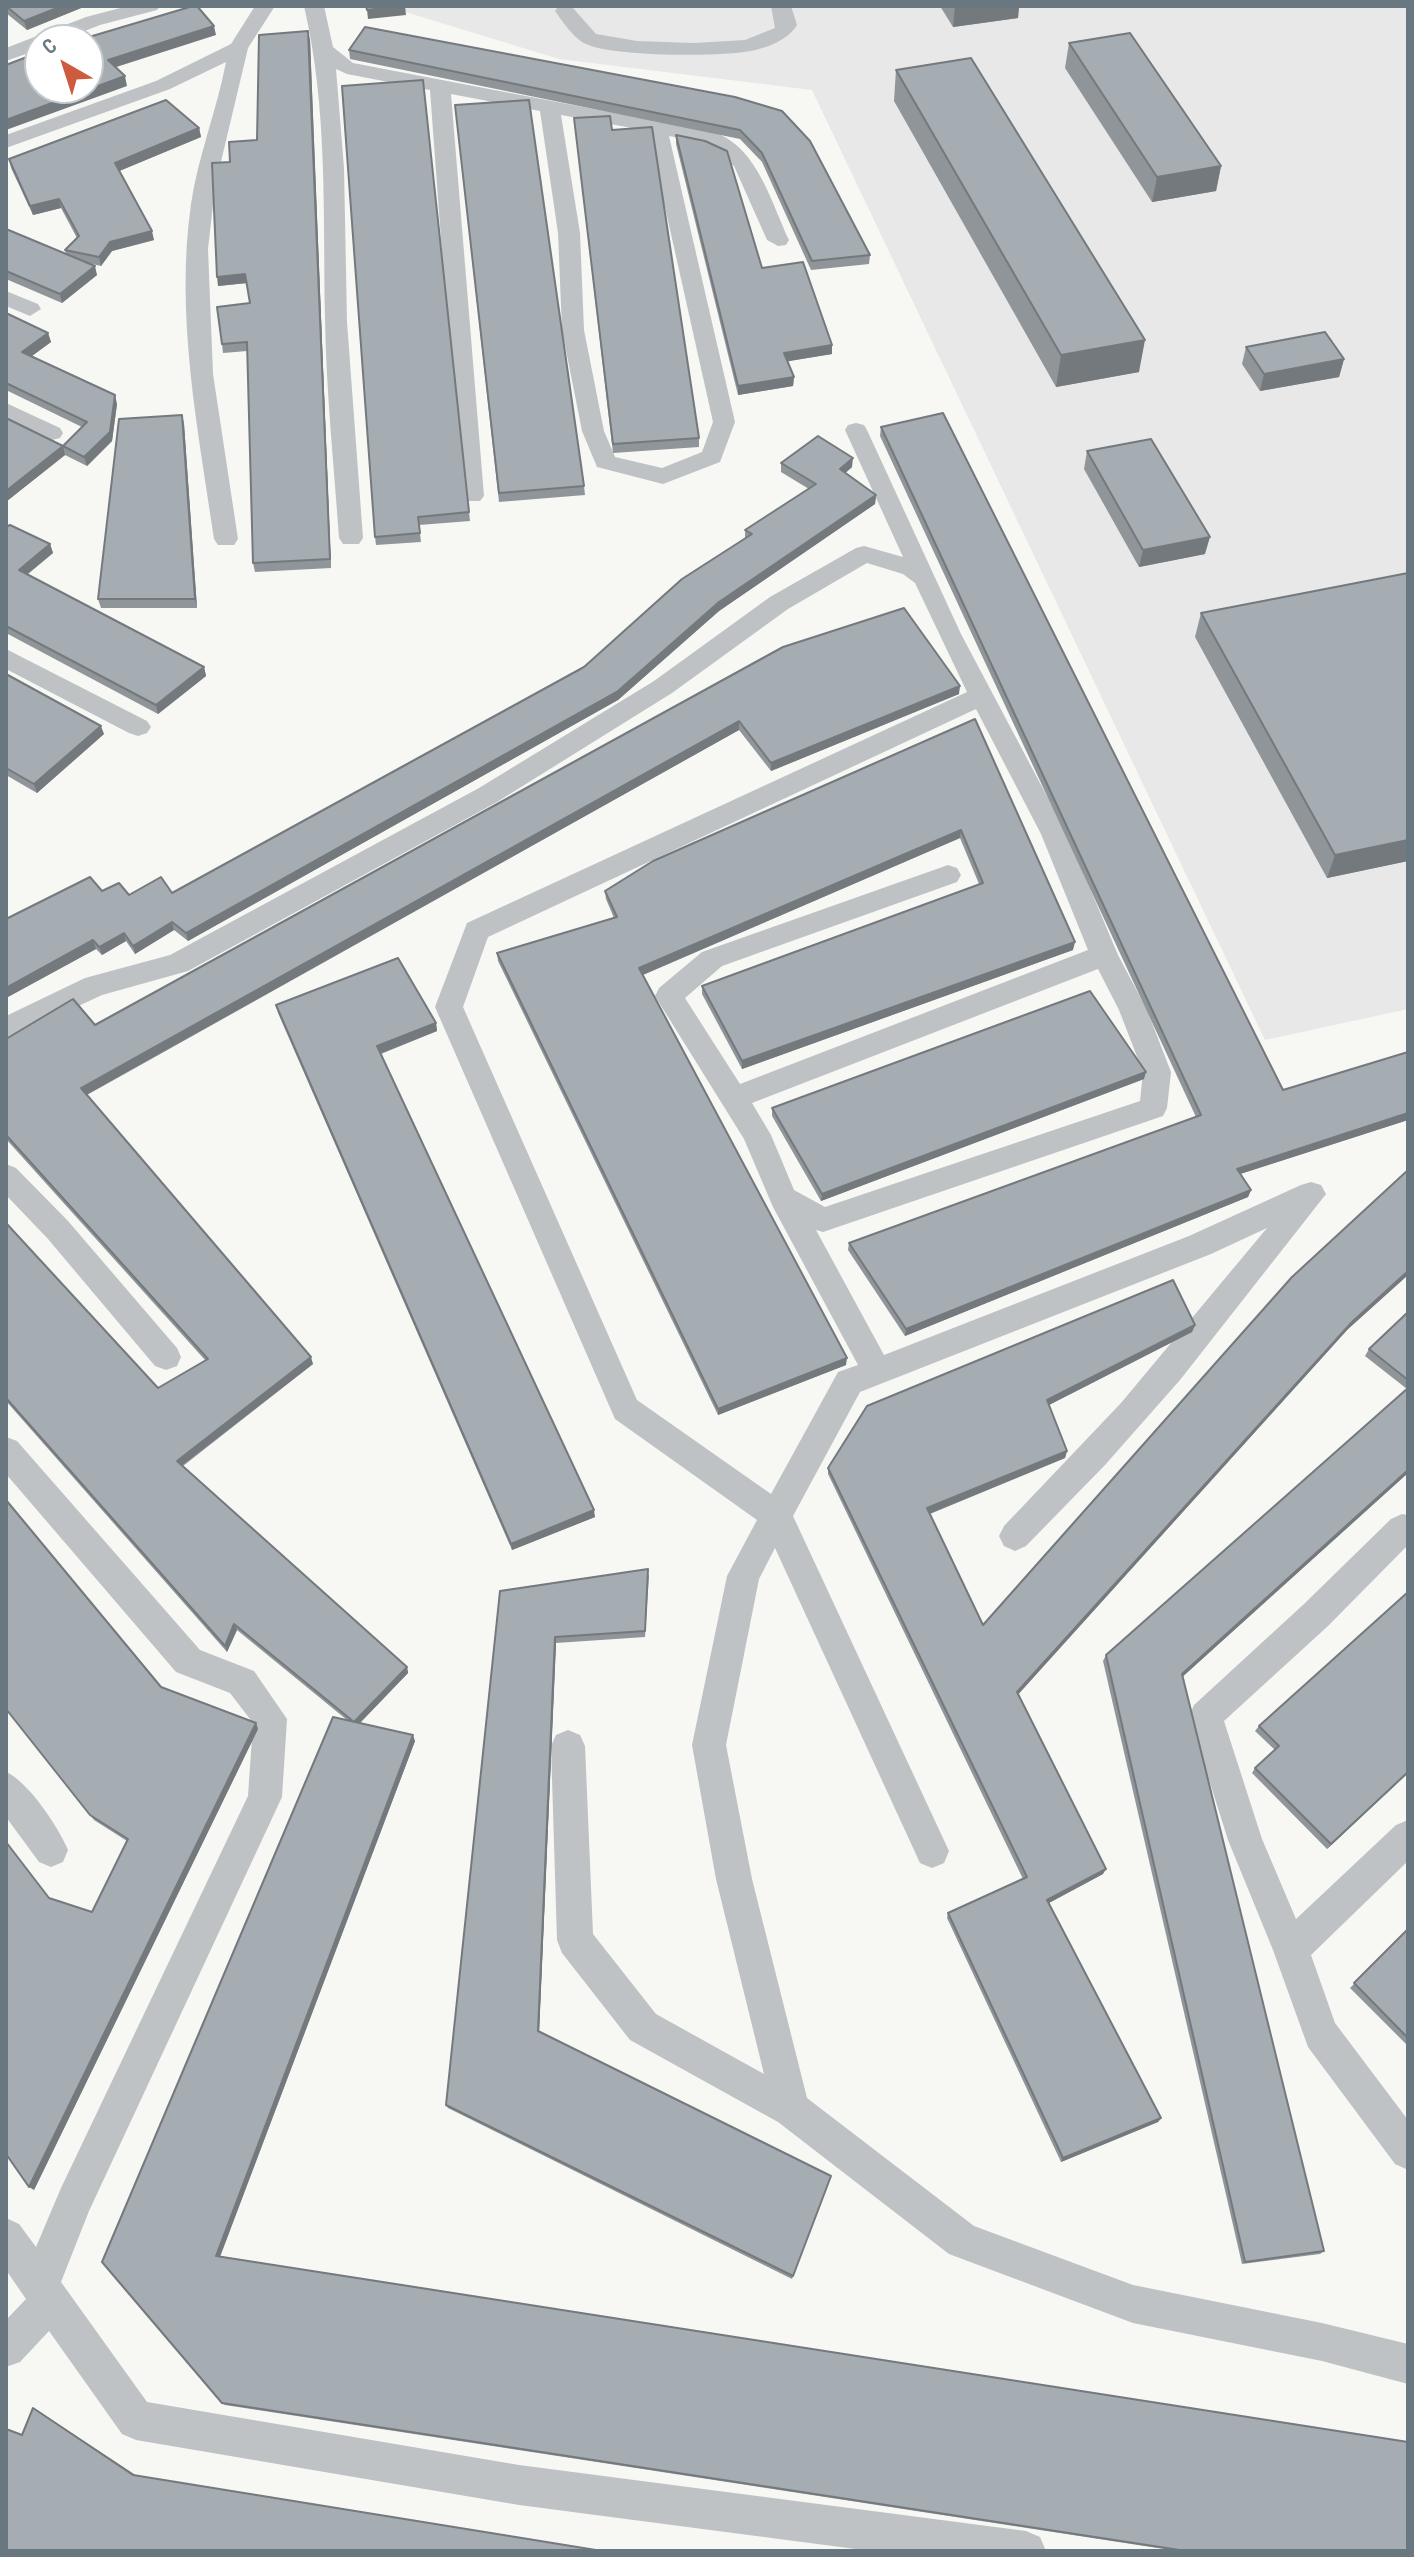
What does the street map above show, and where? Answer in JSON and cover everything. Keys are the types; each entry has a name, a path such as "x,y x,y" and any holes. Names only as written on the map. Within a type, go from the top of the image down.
{"lane":[{"path":"85,24 150,6"},
{"path":"226,539 196,317 201,209 211,152 232,90 238,48 265,6"},
{"path":"314,6 324,49 334,168 336,322 351,538"},
{"path":"565,11 590,39 637,47 694,49 748,46 783,32 787,25 781,6"},
{"path":"6,142 163,85 238,48"},
{"path":"324,49 347,68 709,137 743,163 778,240"},
{"path":"440,85 472,496"},
{"path":"550,107 569,233 573,330 593,431 605,462 663,476 712,457 724,422 657,127"},
{"path":"6,298 30,309"},
{"path":"6,410 52,433"},
{"path":"783,1198 823,1220 1153,1108 1157,1072 1133,1010 1104,955 1054,834 949,634 856,430"},
{"path":"6,1029 95,986 178,964 488,795 663,687 779,603 864,554 912,568 925,578"},
{"path":"6,658 138,727"},
{"path":"932,1851 776,1515 626,1409 449,1007 477,930 982,696"},
{"path":"877,1371 783,1198 757,1135 669,996 712,959 948,875"},
{"path":"734,1098 1104,955"},
{"path":"6,1176 58,1230 166,1357"},
{"path":"791,2109 734,1879 709,1745 743,1576 849,1382 1200,1245 1311,1194 1201,1334 1081,1473 1015,1536"},
{"path":"6,1451 188,1661 242,1682 270,1719 265,1797 74,2201 46,2294 6,2348"},
{"path":"1408,1530 1402,1529 1316,1615 1206,1716 1245,1840 1291,1949 1321,2034 1408,2151"},
{"path":"568,1746 575,1940 643,2027 791,2109 962,2241 1133,2304 1322,2342 1408,2364"},
{"path":"6,1789 51,1850"},
{"path":"1291,1949 1408,1837"},
{"path":"6,2237 136,2420 519,2485 1026,2551"}],"shaded area":[{"path":"397,6 1408,6 1408,1009 1265,1040 812,90 559,59 399,10"}],"building":[{"path":"6,6 62,6 24,21"},
{"path":"193,6 197,6 214,26 108,60 125,76 104,84 104,33"},
{"path":"366,6 400,6 367,10"},
{"path":"365,27 735,97 782,111 810,141 870,255 812,261 762,153 740,130 349,50"},
{"path":"308,31 330,559 253,563 247,342 222,344 217,307 250,303 245,274 217,277 212,163 230,162 229,142 257,140 259,35"},
{"path":"1130,33 1221,166 1157,177 1069,43"},
{"path":"24,58 24,104 49,104 6,120 6,65"},
{"path":"971,58 1145,340 1061,355 896,70"},
{"path":"423,80 469,512 418,517 420,533 375,537 342,86"},
{"path":"166,100 199,128 115,163 152,231 110,242 99,257 65,250 79,236 59,199 30,206 9,159"},
{"path":"529,100 584,486 499,493 455,105"},
{"path":"610,116 612,130 652,127 699,438 613,444 574,118"},
{"path":"676,135 705,141 727,151 762,268 803,262 832,345 784,353 794,377 738,386"},
{"path":"6,229 95,266 60,294 6,271"},
{"path":"6,313 48,333 22,352 115,395 110,432 84,457 63,446 87,422 6,383"},
{"path":"1325,332 1344,359 1264,374 1246,347"},
{"path":"943,413 1283,1090 1408,1052 1408,1113 1237,1169 1251,1190 906,1329 849,1243 1201,1115 881,427"},
{"path":"182,415 195,599 98,599 119,419"},
{"path":"6,418 63,446 6,491"},
{"path":"818,436 853,458 840,469 876,495 719,602 618,691 186,933 172,922 133,946 124,933 99,947 93,940 6,988 6,919 90,877 102,891 119,883 129,895 161,877 172,893 584,667 682,579 752,534 745,530 816,484 781,463"},
{"path":"1151,439 1210,537 1143,550 1087,451"},
{"path":"10,525 50,544 19,570 204,667 156,705 6,626 6,527"},
{"path":"1408,573 1408,840 1335,855 1201,613"},
{"path":"904,608 960,686 771,763 739,721 81,1088 311,1357 177,1461 407,1667 354,1722 234,1624 225,1646 6,1398 6,1223 158,1388 208,1359 6,1135 6,1039 73,999 95,1025 783,647"},
{"path":"6,674 101,726 34,784 6,768"},
{"path":"975,719 1075,942 742,1061 702,986 983,883 961,830 639,968 847,1358 718,1409 497,953 617,917 605,891 653,861"},
{"path":"398,958 436,1023 377,1046 594,1510 511,1544 276,1005"},
{"path":"1090,991 1146,1072 822,1194 772,1108"},
{"path":"1408,1170 1408,1271 1352,1322 1017,1692 1106,1869 1047,1900 1161,2118 1063,2158 948,1913 1027,1877 828,1468 867,1406 1173,1280 1195,1325 1047,1400 1067,1451 927,1508 983,1625 1292,1277"},
{"path":"1408,1312 1408,1380 1369,1349"},
{"path":"1408,1388 1408,1470 1182,1674 1324,2251 1245,2262 1106,1655"},
{"path":"6,1500 161,1687 256,1723 29,2187 6,2154 6,1842 49,1898 92,1912 128,1839 90,1815 6,1709"},
{"path":"648,1569 645,1631 555,1637 538,2031 831,2176 793,2276 446,2105 500,1591"},
{"path":"1408,1592 1408,1772 1331,1844 1255,1768 1279,1746 1259,1726"},
{"path":"333,1717 413,1735 216,2256 1408,2442 1408,2551 1186,2551 222,2403 102,2262"},
{"path":"1408,1929 1408,2038 1354,1983"},
{"path":"33,2408 133,2475 602,2551 6,2551 6,2429 22,2435"}]}
